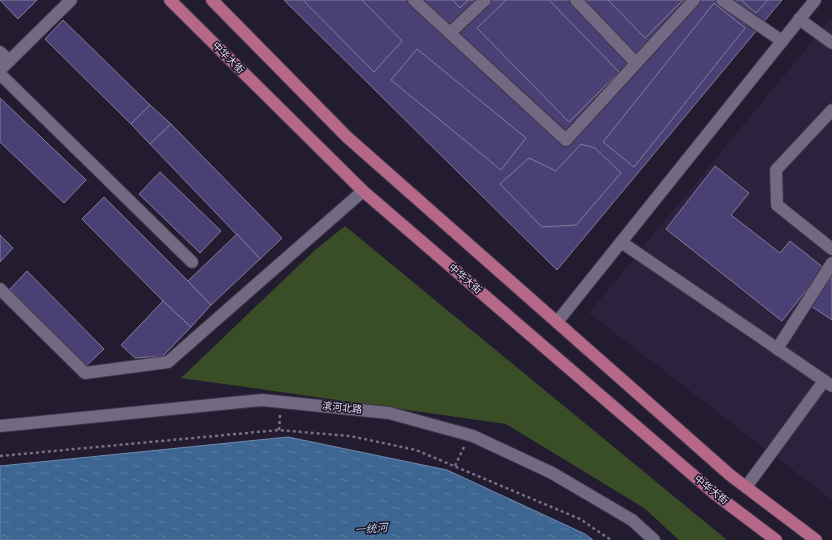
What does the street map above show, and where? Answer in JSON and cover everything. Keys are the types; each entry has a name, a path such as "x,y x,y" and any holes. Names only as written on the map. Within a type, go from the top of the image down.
{"main road":[{"name":"中华大街","path":"170,0 363,191 715,494 776,540"},
{"path":"212,0 347,137 730,476 816,540"}],"street":[{"path":"0,70 72,0"},
{"path":"414,0 566,140 694,0"},
{"path":"450,33 485,0"},
{"path":"576,0 636,63"},
{"path":"722,0 782,41"},
{"path":"557,322 815,0"},
{"path":"799,19 832,43"},
{"path":"0,52 9,61"},
{"path":"0,74 192,262"},
{"path":"832,110 776,170 776,205 832,249"},
{"path":"0,289 85,373 168,362 363,191"},
{"path":"621,242 828,383 746,487"},
{"path":"777,349 832,264"},
{"name":"滨河北路","path":"0,426 262,400 388,413 473,436 552,473 632,520 654,540"}],"path":[{"path":"279,430 280,412"},
{"path":"0,456 279,430 350,436 416,450 580,518 611,540"},
{"path":"455,466 464,447"}],"shaded area":[{"path":"832,17 832,500 589,313"}],"green space":[{"path":"345,226 727,540 679,540 644,508 506,424 181,378 315,250"}],"water":[{"name":"一统河","path":"288,437 447,470 585,534 593,540 0,540 0,466"}],"building":[{"path":"0,0 37,0 18,19"},
{"path":"284,0 782,0 557,270"},
{"path":"303,0 362,0 402,41 374,72"},
{"path":"453,0 468,0 460,8"},
{"path":"506,0 549,0 619,72 569,122 477,28"},
{"path":"608,0 683,0 645,38"},
{"path":"741,0 768,0 756,13"},
{"path":"714,3 745,28 634,167 603,142"},
{"path":"63,20 150,105 131,124 45,39"},
{"path":"417,49 526,138 501,170 391,80"},
{"path":"0,98 86,180 64,203 0,142"},
{"path":"150,105 171,124 150,144 131,124"},
{"path":"171,124 282,238 260,259 150,144"},
{"path":"581,144 595,148 621,173 576,225 542,227 500,184 529,158 556,171"},
{"path":"715,166 749,193 731,215 780,253 790,241 824,268 782,321 666,229"},
{"path":"160,172 221,231 200,253 139,194"},
{"path":"104,197 211,305 191,327 163,301 82,219"},
{"path":"237,234 260,259 211,305 188,281"},
{"path":"0,235 13,248 0,262"},
{"path":"27,271 104,349 86,366 10,289"},
{"path":"832,276 832,320 811,306"},
{"path":"163,301 191,327 163,356 135,358 121,345"}]}
